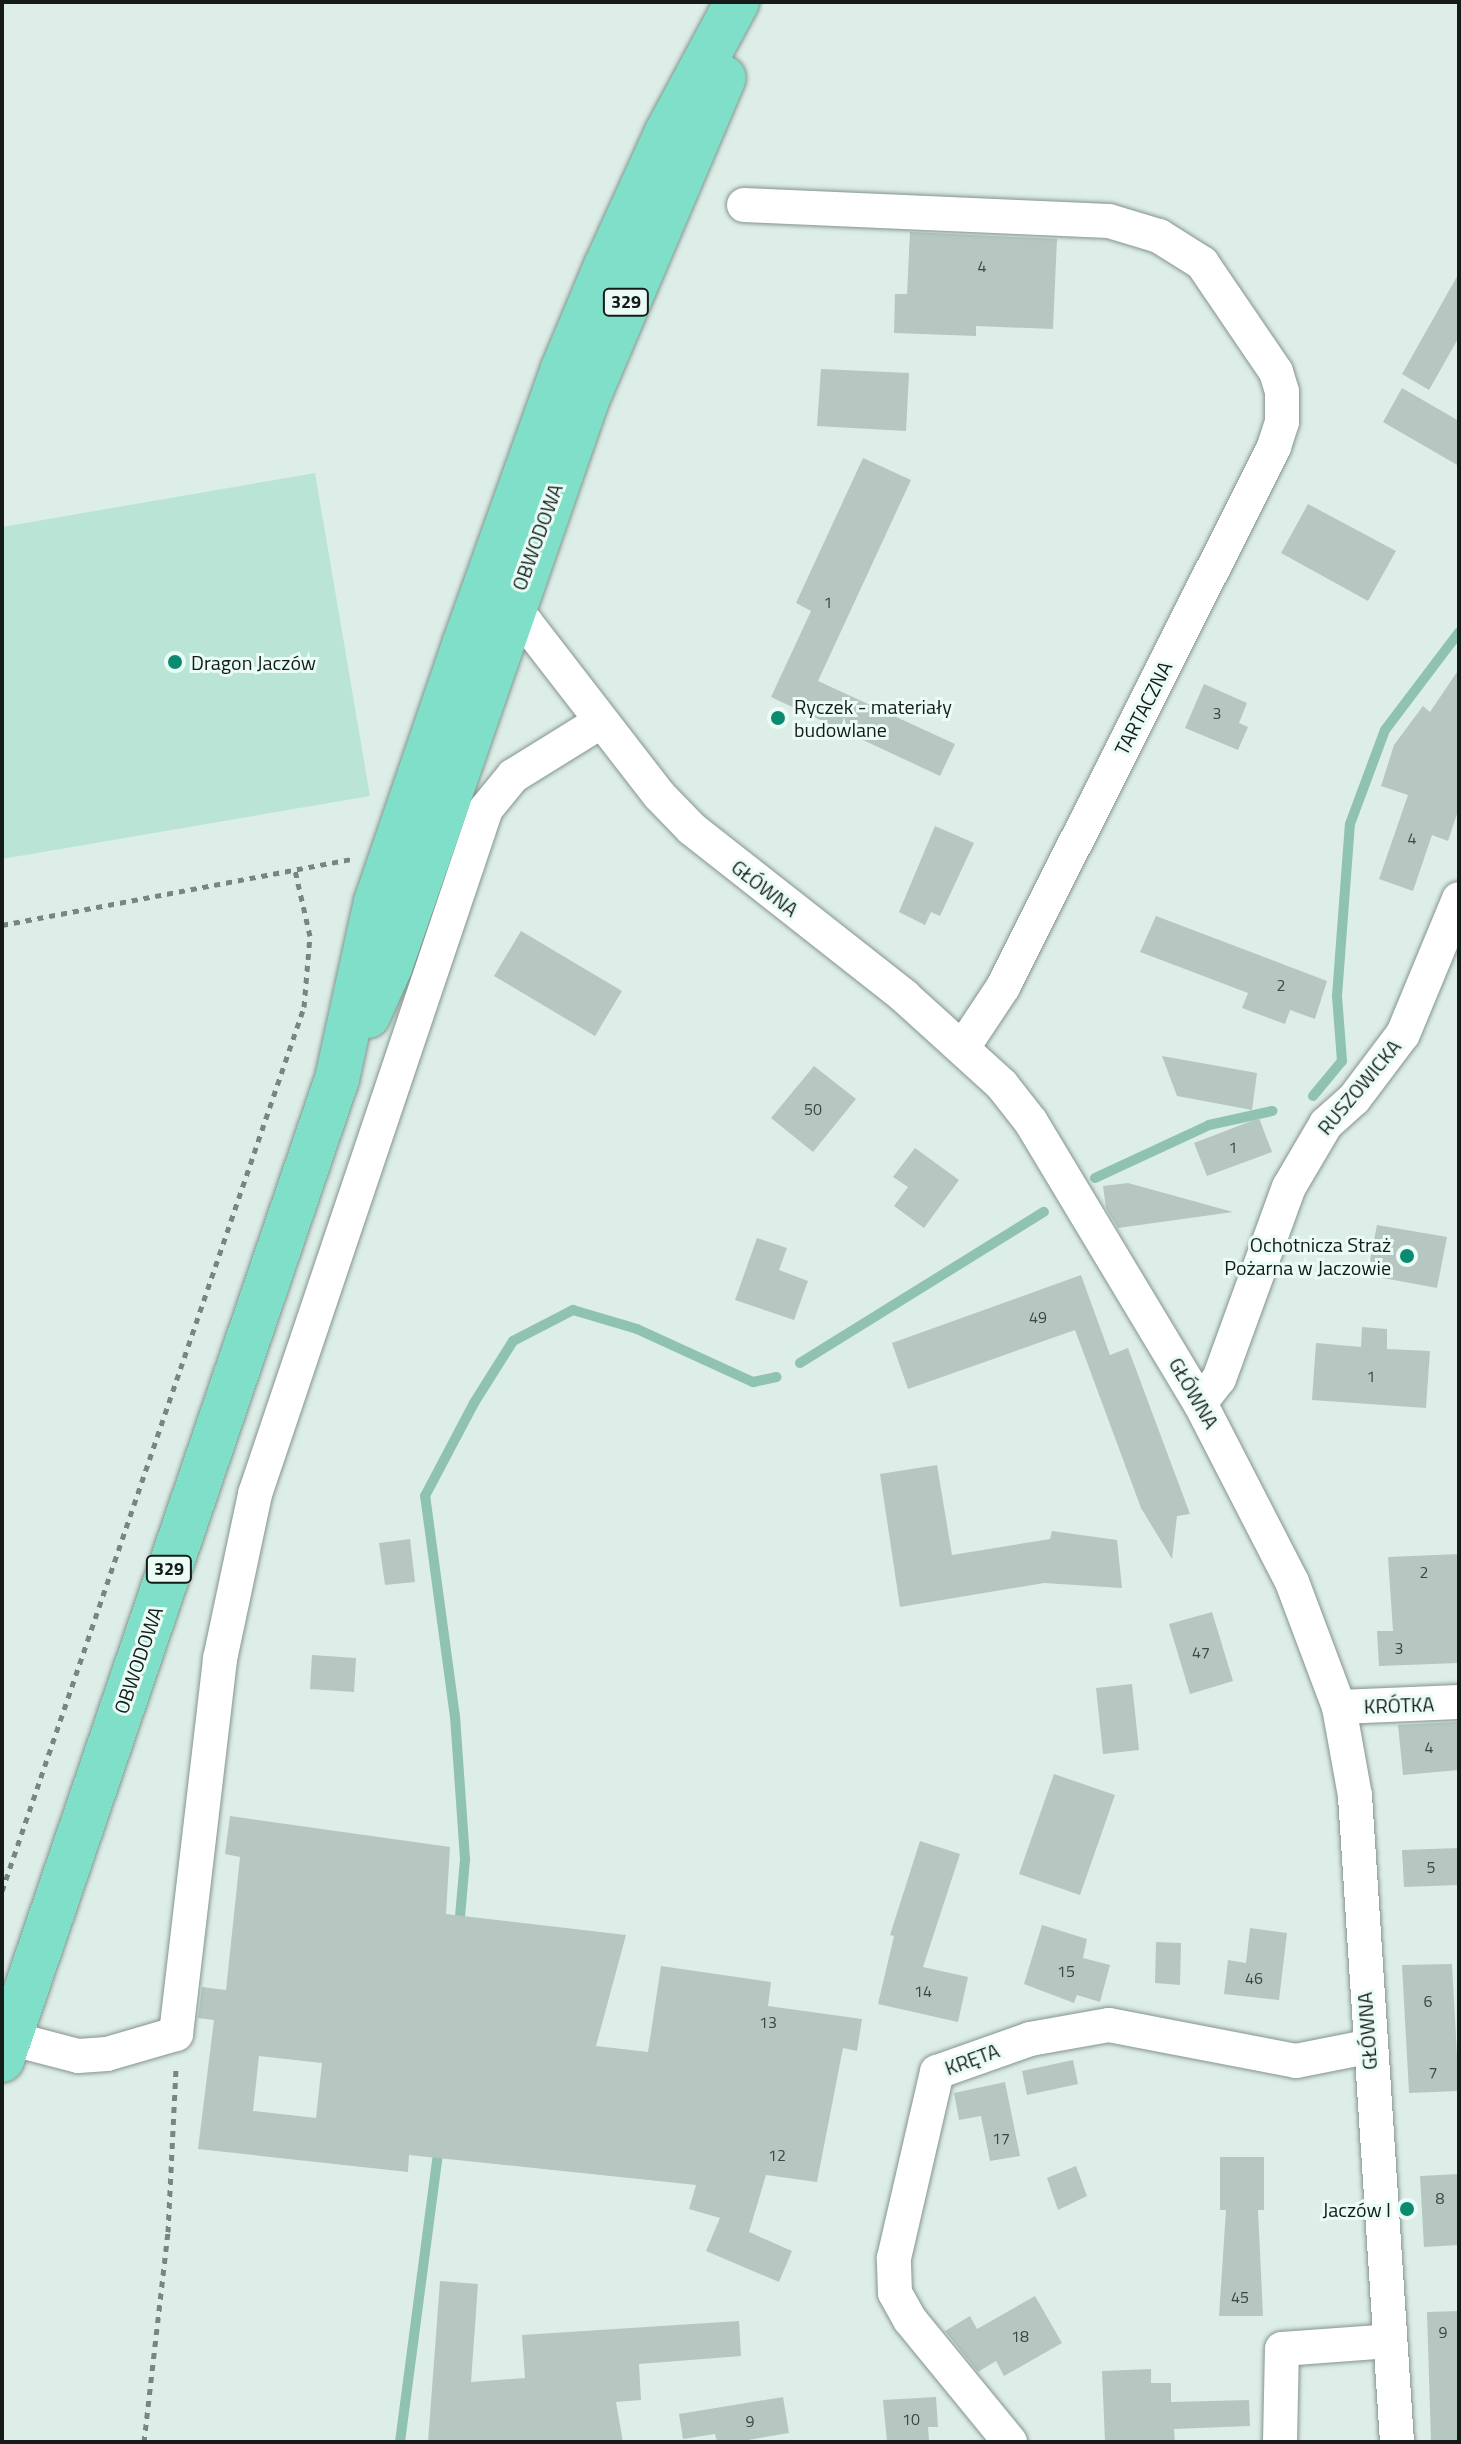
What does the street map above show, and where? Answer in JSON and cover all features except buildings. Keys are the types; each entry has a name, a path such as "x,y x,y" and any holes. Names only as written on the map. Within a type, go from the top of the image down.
{"main road":[{"name":"OBWODOWA","path":"6,2049 337,1079 390,967 562,371 636,196 737,2"},
{"name":"OBWODOWA","path":"337,1079 364,944 395,853 497,602 754,2"}],"street":[{"name":"TARTACZNA","path":"744,205 1109,221 1159,236 1202,263 1268,362 1282,392 1274,447 1003,987 964,1046"},
{"name":"GŁÓWNA","path":"497,602 692,829 964,1046 1031,1122 1200,1403 1292,1582 1339,1707 1355,1796 1367,2047 1397,2442"},
{"path":"6,2049 78,2056 107,2054 176,2034 220,1659 255,1494 486,809 513,776 600,722"},
{"name":"RUSZOWICKA","path":"1200,1403 1219,1379 1289,1187 1326,1124 1354,1099 1403,1034 1459,899"},
{"name":"KRÓTKA","path":"1339,1707 1459,1702"},
{"name":"KRĘTA","path":"1010,2442 910,2320 895,2293 894,2258 937,2072 1030,2039 1109,2025 1296,2061 1367,2047"},
{"path":"1280,2442 1282,2349 1390,2341"}],"path":[{"path":"2,925 395,853"},
{"path":"2,1891 304,1007 310,936 295,870"},
{"path":"144,2442 168,2232 176,2034"}],"green space":[{"name":"Dragon Jaczów","path":"315,473 370,796 2,859 2,527"}],"waterway":[{"path":"1313,1096 1342,1061 1337,996 1350,824 1385,730 1459,632"},
{"path":"1095,1178 1209,1125 1272,1111"},
{"path":"800,1363 1044,1212"},
{"path":"459,1928 465,1859 455,1717 425,1496 474,1403 513,1341 573,1310 637,1329 753,1382 776,1377"},
{"path":"400,2442 439,2147"}],"place":[{"name":"Dragon Jaczów","path":"175,662"},
{"name":"Ryczek - materiały budowlane","path":"778,718"},
{"name":"Ochotnicza Straż Pożarna w Jaczowie","path":"1407,1256"},
{"name":"Jaczów I","path":"1407,2209"}]}
